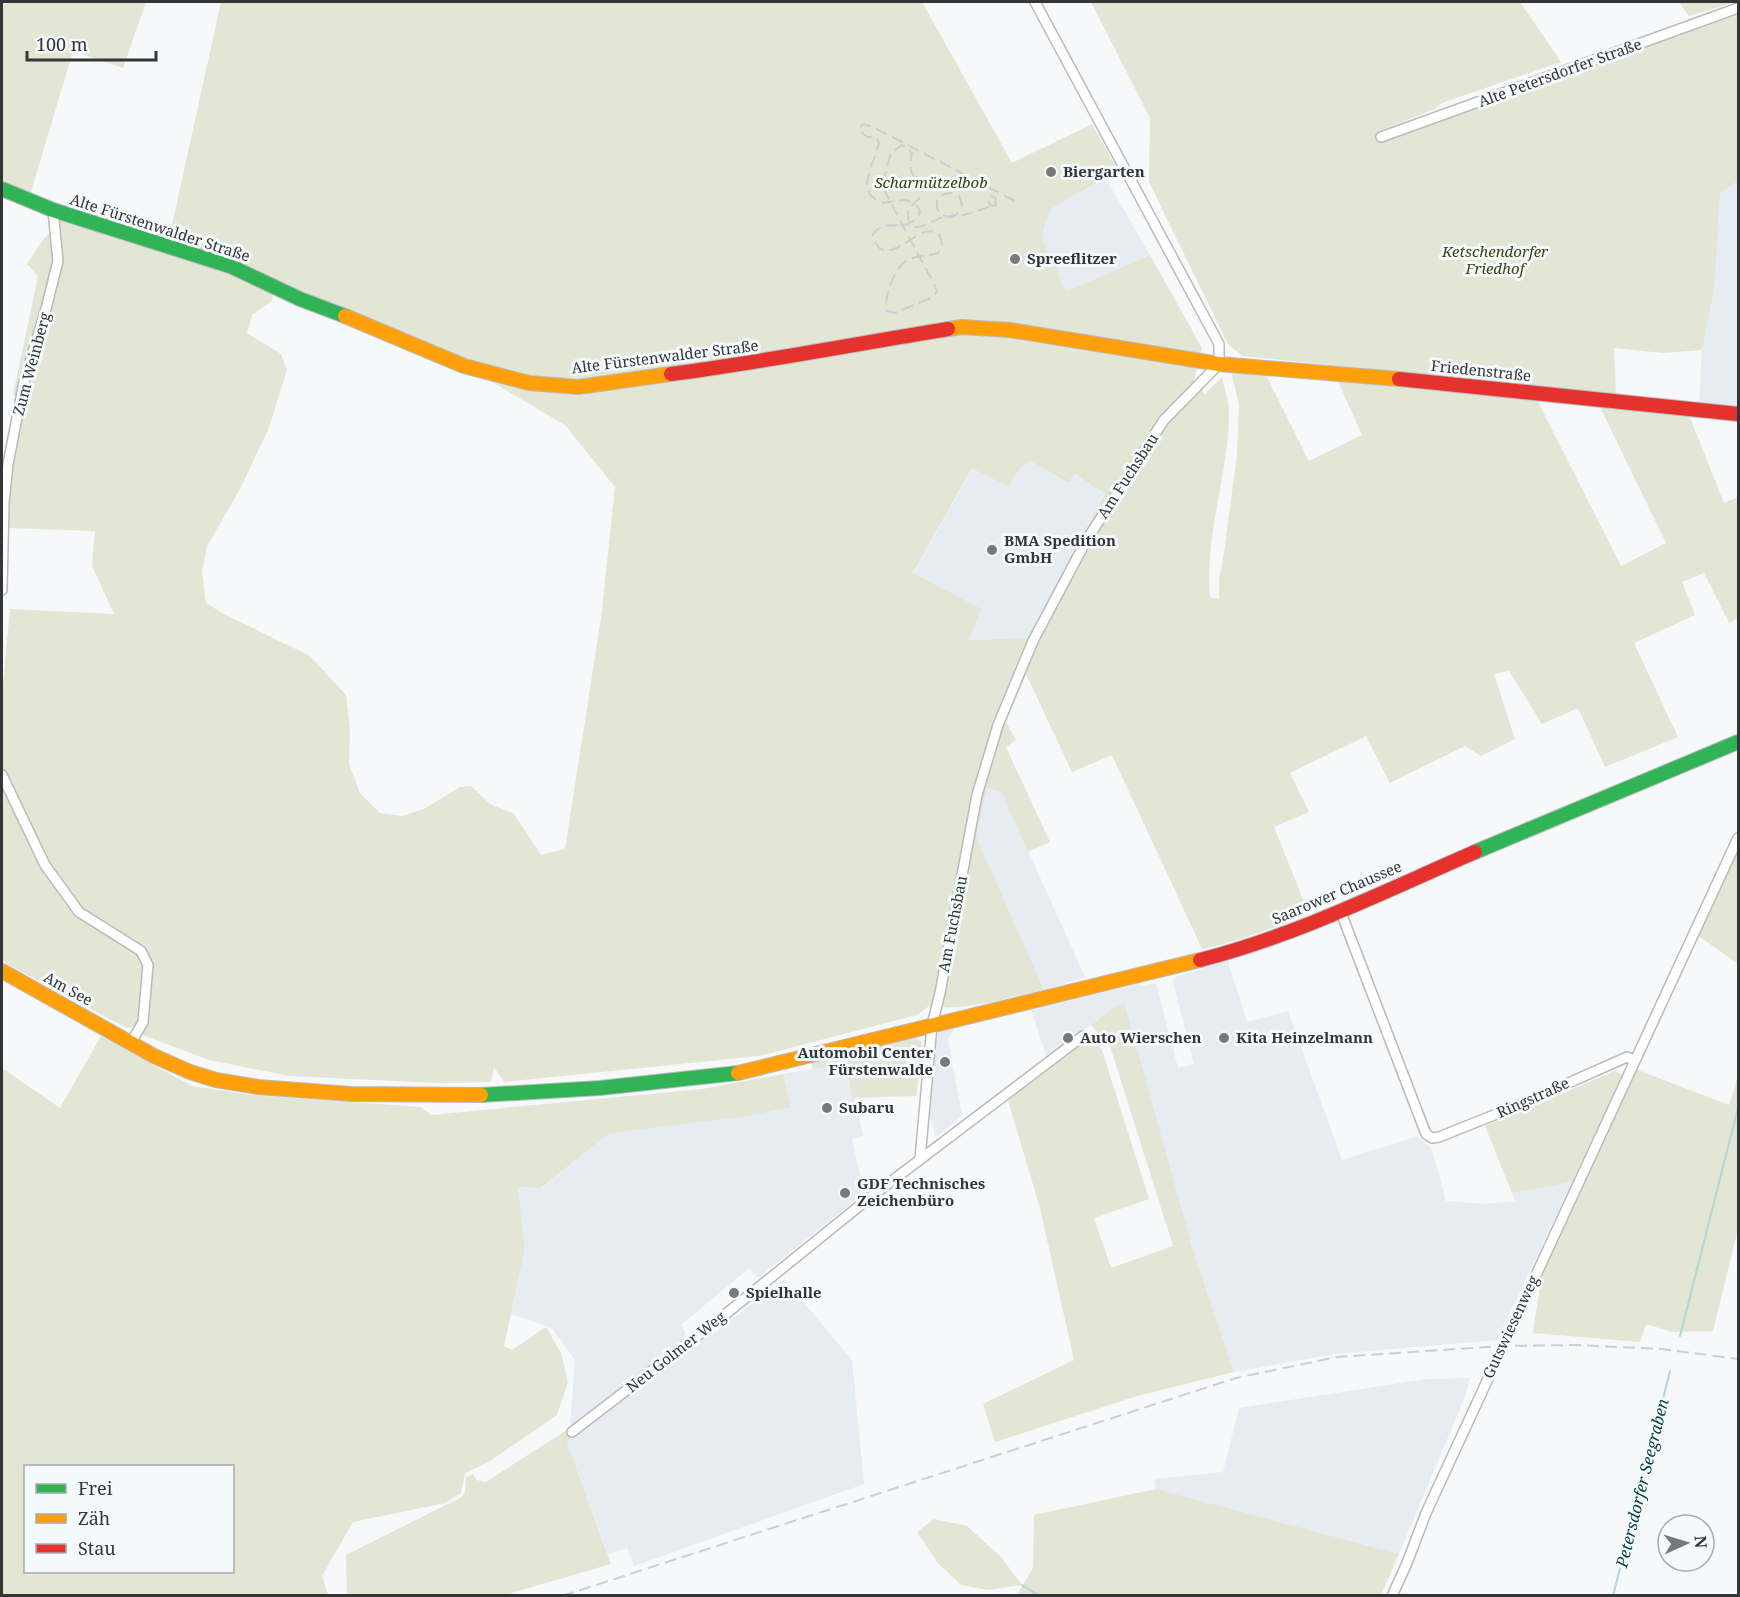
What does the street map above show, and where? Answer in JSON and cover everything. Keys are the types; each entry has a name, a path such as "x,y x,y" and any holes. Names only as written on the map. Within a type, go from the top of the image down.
{"main road":[{"name":"Alte Fürstenwalder Straße","path":"2,189 53,210 230,266 300,299 464,366 529,382 578,387 755,363 962,327 1010,330 1219,364"},
{"name":"Friedenstraße","path":"1219,364 1407,380 1738,414"},
{"name":"Saarower Chaussee","path":"125,1040 205,1077 281,1089 358,1095 499,1096 693,1079 749,1071 1231,952 1273,938 1341,910 1574,809 1738,742"},
{"name":"Am See","path":"2,971 125,1040"}],"street":[{"path":"1035,2 1219,344 1219,364"},
{"name":"Alte Petersdorfer Straße","path":"1382,137 1738,8"},
{"name":"Zum Weinberg","path":"2,590 5,487 8,464 24,382 58,261 53,210"},
{"name":"Am Fuchsbau","path":"932,1026 977,795 998,725 1025,659 1086,541 1164,420 1219,364"},
{"path":"2,775 45,865 79,912 141,951 148,965 143,1022 125,1040"},
{"path":"1634,1060 1738,838"},
{"name":"Ringstraße","path":"1341,910 1426,1134 1432,1138 1519,1105 1627,1057 1634,1060"},
{"path":"920,1159 932,1026"},
{"name":"Neu Golmer Weg","path":"572,1432 722,1317 920,1159 1083,1036"},
{"name":"Gutswiesenweg","path":"1392,1596 1426,1513 1634,1060"}],"shaded area":[{"path":"1106,179 1150,255 1027,311 979,245"},
{"path":"1738,181 1738,406 1699,402 1702,350 1720,193"},
{"path":"1030,461 1067,483 1073,474 1105,494 1029,638 969,640 913,574 973,468 1022,466"},
{"path":"986,788 1002,793 1085,977 1044,990 976,836"},
{"path":"1228,961 1247,1022 1288,1011 1342,1160 1418,1136 1432,1149 1446,1201 1484,1204 1515,1201 1512,1193 1572,1182 1497,1340 1335,1354 1234,1372 1192,1247 1118,1004 1047,1058 1031,1010 1139,984 1140,986 1156,983 1178,1068 1194,1064 1173,982 1175,977"},
{"name":"Automobil Center Fürstenwalde","path":"955,1028 948,1039 962,1116 936,1137 929,1114 938,1032"},
{"path":"845,1063 863,1136 852,1139 864,1193 758,1278 749,1268 681,1325 685,1332 684,1338 570,1428 575,1360 552,1328 511,1314 525,1249 518,1187 542,1188 610,1133 791,1107 783,1074"},
{"path":"784,1279 852,1360 864,1484 634,1566 627,1548 608,1554 567,1442 706,1333 709,1337"},
{"path":"1470,1378 1464,1399 1399,1554 1156,1489 1154,1479 1223,1472 1239,1408 1426,1379"}],"green space":[{"path":"2,2 146,2 123,68 73,51 30,195 2,182"},
{"name":"Scharmützelbob","path":"221,2 922,2 1012,163 1092,124 1118,171 1052,208 1044,228 1044,244 1056,264 1059,262 1058,275 1066,292 1150,255 1202,348 1194,381 1205,394 1222,377 1229,409 1228,432 1211,551 1210,597 1219,599 1219,577 1237,455 1239,404 1231,372 1236,369 1264,371 1309,461 1362,435 1336,377 1536,398 1621,566 1666,543 1599,405 1689,415 1724,503 1738,497 1738,619 1729,623 1704,573 1682,582 1695,615 1634,643 1678,737 1605,767 1578,708 1542,724 1509,671 1494,674 1515,739 1481,756 1465,746 1390,783 1366,736 1290,773 1309,812 1274,827 1309,914 1229,942 1202,949 1112,755 1072,772 1026,674 1006,722 1016,740 1006,747 1050,842 1028,852 1002,793 987,788 976,836 1044,990 987,1003 958,1007 929,1006 917,1015 759,1056 504,1082 494,1067 491,1082 438,1083 290,1076 209,1060 140,1034 141,1025 126,1028 2,961 2,695 10,609 114,614 92,566 95,531 8,528 11,472 24,396 13,395 38,276 27,264 42,241 62,218 226,270 273,292 272,301 252,315 247,333 281,354 287,370 268,430 240,489 207,546 202,572 206,603 310,656 346,695 350,731 349,764 360,793 380,813 402,816 424,809 460,787 471,786 490,804 514,814 541,855 565,849 601,618 615,487 565,425 458,362 168,243","holes":["1030,461 1068,483 1074,474 1105,494 1029,638 969,640 981,609 913,573 972,468 1008,486 1022,466"]},
{"name":"Ketschendorfer Friedhof","path":"1091,2 1520,2 1561,62 1442,103 1434,109 1377,132 1399,134 1738,15 1738,181 1720,193 1714,290 1702,350 1663,353 1614,348 1616,394 1242,356 1228,344 1149,182 1150,118"},
{"path":"1679,2 1735,2 1689,16"},
{"path":"1738,845 1738,964 1696,934"},
{"path":"1118,1004 1125,1005 1192,1247 1234,1372 1137,1396 995,1442 983,1404 1074,1360 1040,1208 1008,1100 1086,1039 1093,1040 1102,1050 1149,1199 1094,1218 1111,1268 1173,1246 1110,1046 1091,1025"},
{"path":"101,1036 192,1086 250,1095 421,1107 431,1115 702,1089 783,1074 791,1107 747,1116 610,1133 541,1188 518,1187 525,1249 504,1346 512,1350 546,1327 561,1353 568,1382 557,1415 490,1461 465,1473 461,1493 445,1503 353,1522 322,1576 328,1595 2,1595 2,1068 60,1108"},
{"path":"914,1037 922,1042 923,1052 916,1096 852,1098 845,1063 813,1069 811,1062"},
{"path":"1635,1069 1729,1105 1738,1076 1738,1229 1713,1331 1673,1332 1646,1324 1640,1342 1533,1333 1541,1278"},
{"path":"1615,1071 1623,1075 1572,1182 1512,1193 1485,1126"},
{"path":"570,1428 574,1435 567,1442 611,1564 505,1595 347,1596 346,1555 462,1497 466,1477 473,1474 476,1480 486,1482"},
{"path":"1156,1489 1399,1554 1381,1595 1017,1595 1033,1568 1034,1515"},
{"path":"934,1519 967,1526 1001,1557 1022,1585 989,1590 961,1585 937,1562 917,1532"}],"waterway":[{"name":"Petersdorfer Seegraben","path":"1680,1336 1738,1108"},
{"name":"Petersdorfer Seegraben","path":"1613,1596 1670,1371"},
{"name":"Petersdorfer Seegraben","path":"1022,1585 1040,1596"}],"railway":[{"path":"997,205 993,206 989,204 990,196 996,198 995,204 990,206 985,208 979,211 966,215 948,217 946,216 942,214 937,209 937,200 947,193 959,196 962,205 956,215 948,216 946,217 943,217 920,227 912,226 909,223 909,211 914,203 921,197 923,184 915,178 911,171 912,154 908,148 902,145 891,153 882,185 888,198 895,210 901,223 908,236 915,248 922,261 935,286 937,292 931,298 895,313 887,311 886,305 891,282 899,268 909,259 916,257 920,256 938,253 941,241 939,234 929,231 918,235 911,239 903,244 896,248 888,251 882,250 877,244 873,234 879,229 885,226 891,225 897,225 904,225 910,223 920,212 918,207 914,203 910,201 900,200 894,201 889,202 884,203 874,198 869,192 868,177 879,142 875,137 867,137 861,132 860,127 863,124 873,127 1015,201"},
{"path":"562,1596 1236,1378 1337,1357 1502,1346 1574,1345 1662,1349 1738,1359"}],"traffic: fast":[{"path":"2,189 53,210 230,266 300,299 345,316"},
{"path":"1475,852 1738,742"},
{"path":"481,1095 600,1088 738,1073"}],"traffic: slow":[{"path":"345,316 464,366 529,383 578,387 671,374"},
{"path":"948,329 962,327 1010,330 1219,364 1399,379"},
{"path":"738,1073 1200,960"},
{"path":"2,971 154,1056 190,1072 216,1080 258,1087 351,1094 481,1095"}],"traffic: jam":[{"path":"671,374 948,329"},
{"path":"1399,379 1738,414"},
{"path":"1200,960 1305,926 1475,852"}],"place":[{"name":"Biergarten","path":"1051,172"},
{"name":"Spreeflitzer","path":"1015,259"},
{"name":"BMA Spedition GmbH","path":"992,550"},
{"name":"Auto Wierschen","path":"1068,1038"},
{"name":"Kita Heinzelmann","path":"1224,1038"},
{"name":"Automobil Center Fürstenwalde","path":"945,1062"},
{"name":"Subaru","path":"827,1108"},
{"name":"GDF Technisches Zeichenbüro","path":"845,1193"},
{"name":"Spielhalle","path":"734,1293"}]}
